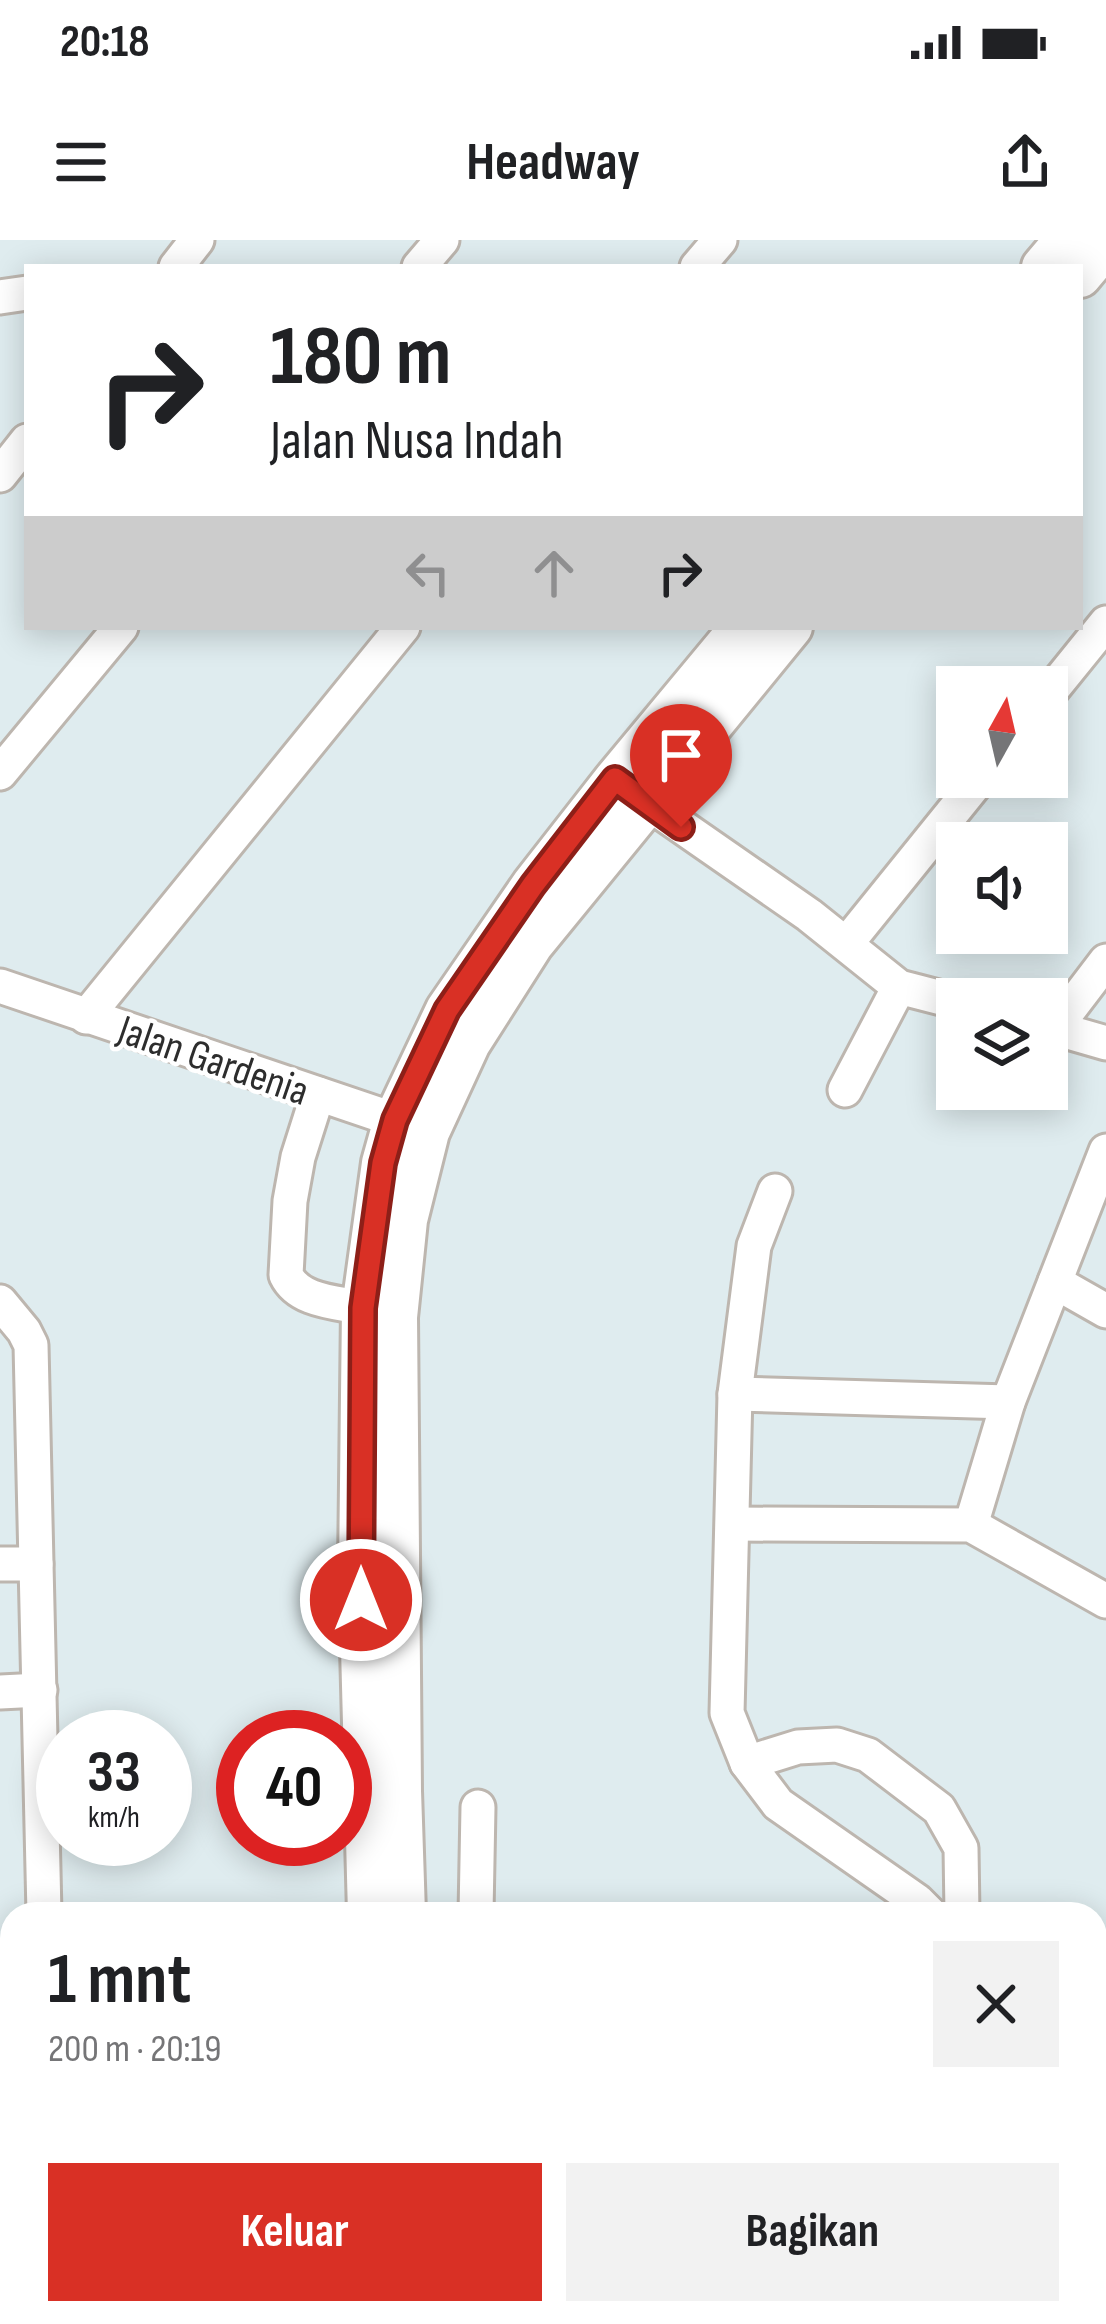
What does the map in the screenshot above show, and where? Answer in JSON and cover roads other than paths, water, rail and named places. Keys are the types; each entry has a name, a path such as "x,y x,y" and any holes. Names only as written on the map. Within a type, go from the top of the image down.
{"street":[{"path":"178,264 197,240"},
{"path":"422,264 442,240"},
{"path":"700,264 719,240"},
{"path":"1046,264 1066,240"},
{"path":"1083,273 1106,245"},
{"path":"0,475 24,445"},
{"path":"1068,670 1106,623"},
{"path":"0,773 119,630"},
{"path":"86,1016 401,630"},
{"path":"630,791 740,630"},
{"path":"404,1902 396,1317 412,1126 447,1010 533,885 788,630"},
{"path":"630,791 847,943 899,987 936,997"},
{"path":"847,943 964,798"},
{"path":"1068,1007 1106,962"},
{"name":"Jalan Gardenia","path":"0,986 412,1126"},
{"path":"845,1090 899,987"},
{"path":"1068,1032 1106,1042"},
{"path":"318,1094 290,1201 286,1275 300,1294 363,1308"},
{"path":"369,1902 360,1571 363,1308 383,1163 412,1126"},
{"path":"971,1526 1008,1402 1106,1151"},
{"path":"776,1191 754,1246 734,1394 727,1713 747,1763 778,1804 918,1902"},
{"path":"1055,1282 1106,1311"},
{"path":"2,1306 31,1345 44,1902"},
{"path":"734,1394 1008,1402"},
{"path":"734,1524 971,1526 1106,1601"},
{"path":"0,1564 36,1564"},
{"path":"0,1692 40,1690"},
{"path":"747,1763 798,1747 837,1745 868,1755 939,1809 961,1848 962,1902"},
{"path":"476,1902 478,1807"}]}
